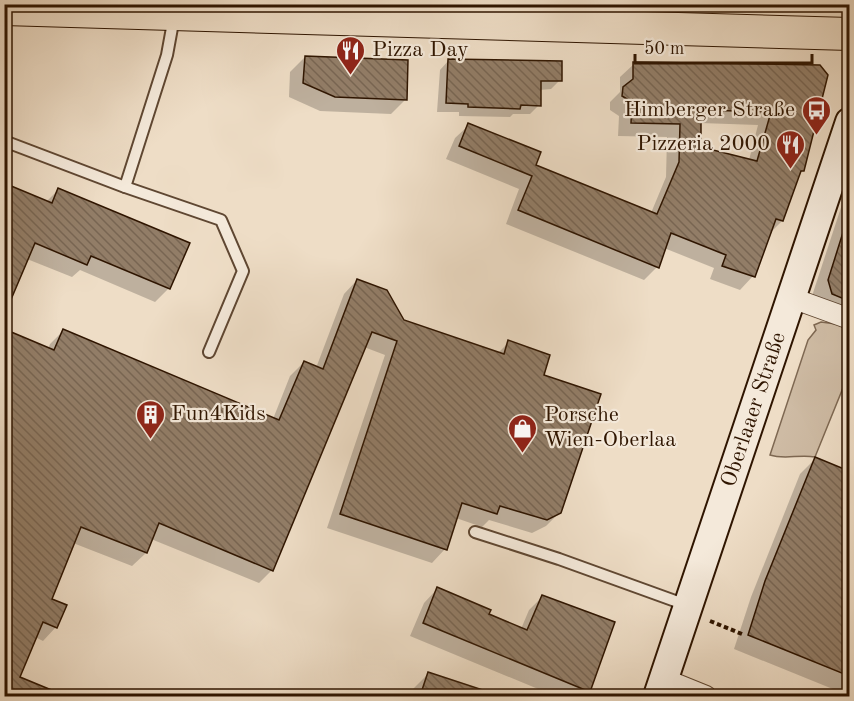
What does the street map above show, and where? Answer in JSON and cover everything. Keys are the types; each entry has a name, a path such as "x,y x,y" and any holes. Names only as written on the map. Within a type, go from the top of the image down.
{"main road":[{"path":"4,9 175,13 229,10 568,15 849,34"},
{"name":"Oberlaaer Straße","path":"661,688 699,613 792,298 849,122"}],"street":[{"path":"792,298 849,319"},
{"path":"661,688 705,696"}],"lane":[{"path":"124,187 167,55 175,13"},
{"path":"4,141 124,187 221,220 243,271 209,352"},
{"path":"475,532 559,559 699,613"}],"path":[{"path":"699,613 742,634"}],"shaded area":[{"path":"821,322 836,324 849,330 849,373 815,457 770,455 808,340 816,330 814,325"}],"building":[{"path":"305,56 408,60 407,100 335,97 303,83"},
{"path":"448,59 562,61 562,81 541,81 541,106 521,105 520,109 468,107 468,104 446,103"},
{"path":"633,62 820,65 828,75 804,171 801,171 783,221 776,219 755,277 722,266 726,255 671,233 659,268 518,210 532,176 459,146 468,123 541,152 536,165 657,214 679,162 680,124 631,123 632,102 622,96 623,87 633,79","holes":["701,110 771,112 757,161 701,147"]},
{"path":"4,183 52,203 58,188 190,243 170,289 91,256 87,265 35,243 4,316"},
{"path":"845,226 849,226 849,301 832,294 828,280"},
{"path":"357,279 387,290 404,320 504,354 508,340 550,355 544,375 601,394 561,513 547,520 500,506 497,514 462,503 447,550 340,514 397,341 372,332 273,571 159,523 147,553 81,527 52,599 67,605 57,628 43,622 20,677 66,696 4,696 4,329 54,350 63,329 279,420 304,361 323,369"},
{"path":"815,457 849,471 849,676 748,635 765,581"},
{"path":"437,587 491,610 489,614 527,630 542,595 615,622 590,692 423,623"},
{"path":"428,672 492,693 492,696 420,696"}],"place":[{"name":"Pizza Day","path":"351,76"},
{"name":"Himberger Straße","path":"816,136"},
{"name":"Pizzeria 2000","path":"791,170"},
{"name":"Fun4Kids","path":"150,440"},
{"name":"Porsche Wien-Oberlaa","path":"523,454"}]}
